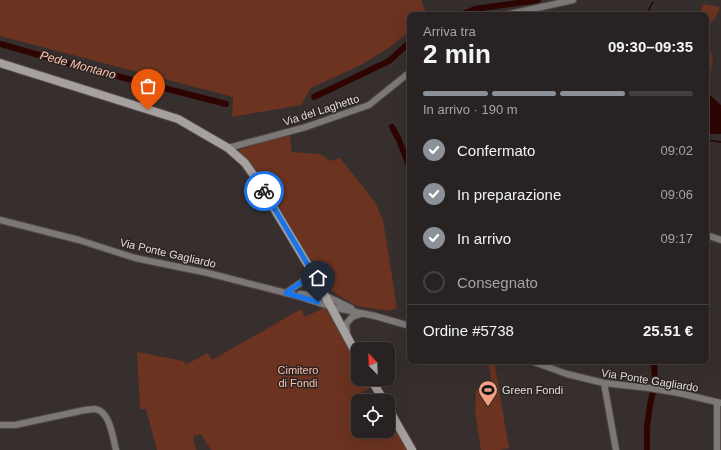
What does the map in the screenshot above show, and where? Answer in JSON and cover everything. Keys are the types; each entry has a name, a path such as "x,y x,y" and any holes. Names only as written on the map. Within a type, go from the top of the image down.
{"main road":[{"path":"0,63 178,120 228,148 244,163 257,180 326,296 351,343"},
{"path":"395,420 412,450"}],"street":[{"path":"517,12 550,3 572,0"},
{"name":"Via del Laghetto","path":"228,148 306,127 369,105 407,74"},
{"name":"Via Ponte Gagliardo","path":"0,220 79,240 135,258 208,272 332,307 375,316 407,325"},
{"path":"709,236 721,240"},
{"path":"286,293 303,281 311,270"},
{"name":"Via Ponte Gagliardo","path":"286,293 326,296 362,313"},
{"path":"347,336 346,324 352,317 362,313"},
{"name":"Via Ponte Gagliardo","path":"539,364 568,374 604,383 657,389 719,402"},
{"path":"604,383 616,450"},
{"path":"717,450 719,402"},
{"path":"0,425 15,425 95,409 103,413 110,423 116,450"}],"green space":[{"path":"0,0 421,0 426,12 407,12 407,33 390,47 361,65 311,88 301,105 232,117 233,97 0,36"},
{"path":"703,4 720,7 715,18 709,25 709,12 700,12"},
{"path":"709,48 713,58 709,81"},
{"path":"290,134 292,152 320,154 331,161 340,158 375,202 383,220 397,308 389,311 357,306 336,294 319,277 251,163 238,150"},
{"name":"Cimitero di Fondi","path":"325,307 351,353 351,386 371,387 360,394 351,394 351,438 395,438 395,429 407,450 211,450 201,434 193,436 196,450 157,450 146,409 140,409 137,352 184,361 185,365 208,353 212,360 301,309 305,317"},
{"name":"Green Fondi","path":"489,364 495,364 509,448 500,450 481,450 475,412 476,391 479,388 490,386 492,383"}],"shaded area":[{"path":"709,95 721,105 721,134 709,134"}],"waterway":[{"name":"Pede Montano","path":"468,12 475,9 538,0"},
{"path":"649,12 653,2"},
{"name":"Pede Montano","path":"0,44 74,65 226,104"},
{"name":"Pede Montano","path":"314,97 389,61 407,45"},
{"path":"392,127 407,160"},
{"path":"709,140 721,142"},
{"path":"647,450 647,427 655,383 654,364"}],"way so far":[{"path":"148,110 178,120 228,148 244,163 264,191"}],"place":[{"name":"Green Fondi","path":"488,407"}],"route":[{"path":"264,191 311,270 303,281 286,293 318,302"}]}
